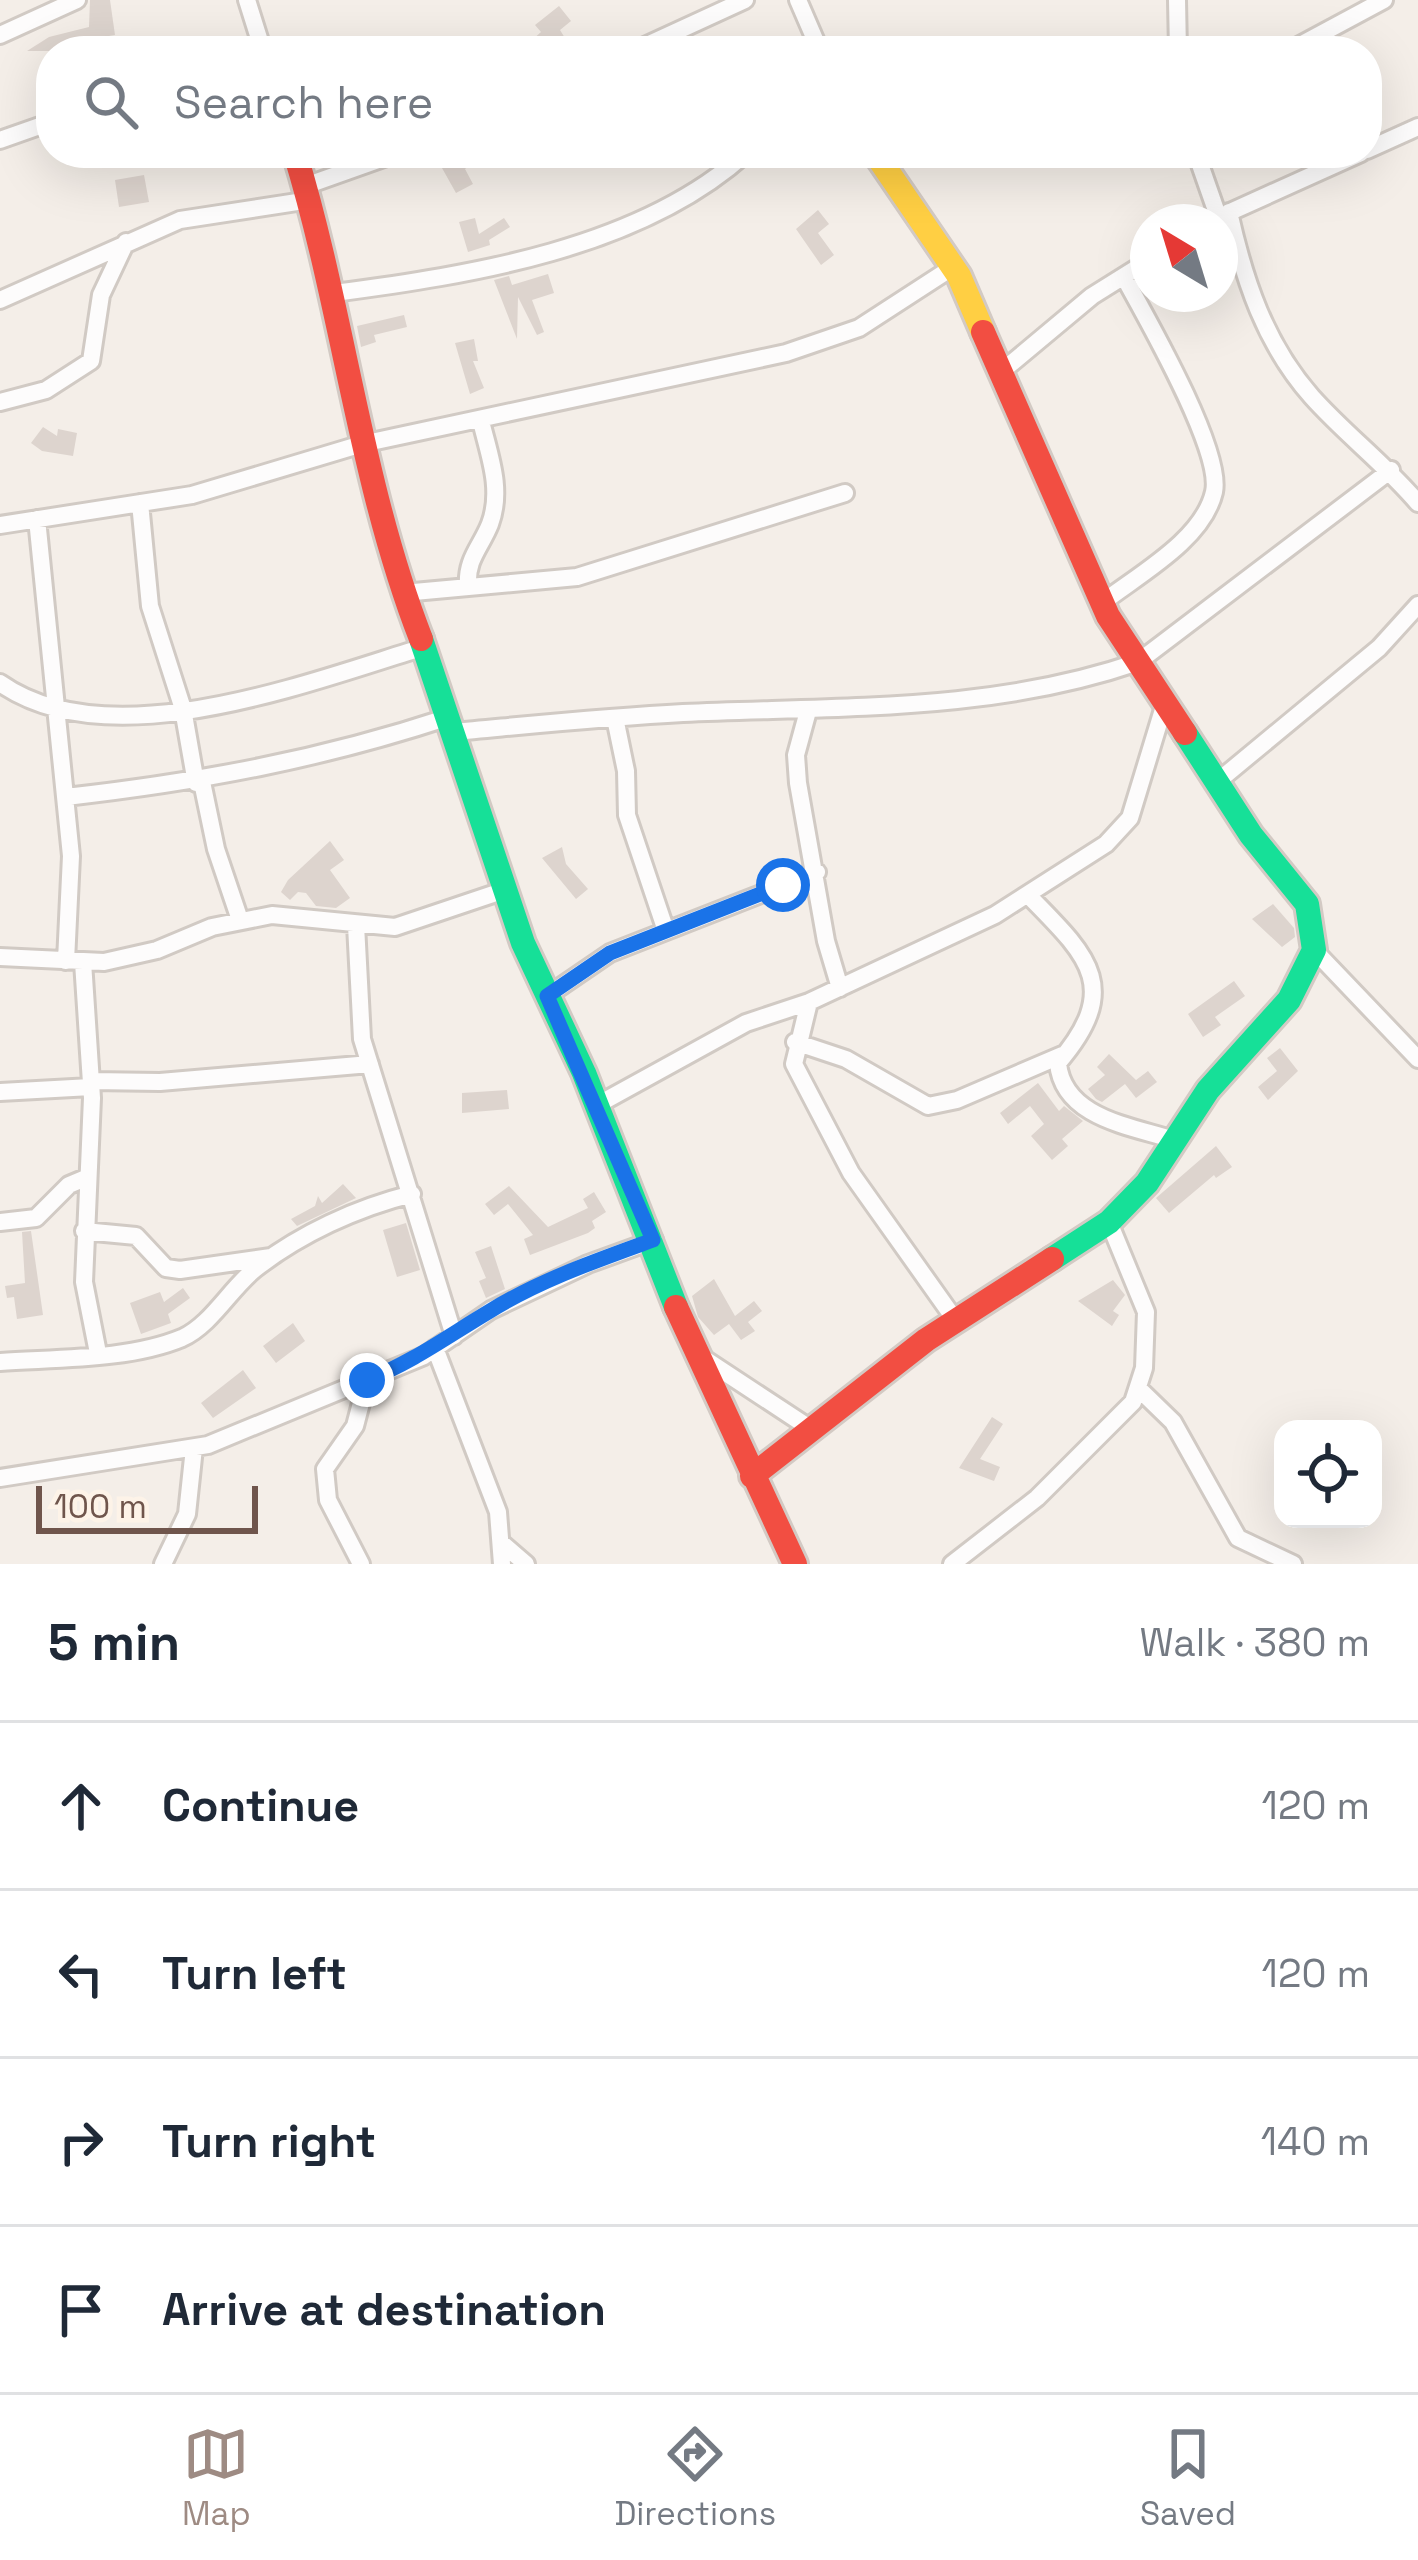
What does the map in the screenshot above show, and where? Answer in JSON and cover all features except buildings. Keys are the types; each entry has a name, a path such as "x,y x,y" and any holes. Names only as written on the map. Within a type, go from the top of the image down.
{"street":[{"path":"0,35 77,0"},
{"path":"247,0 258,36"},
{"path":"667,36 745,0"},
{"path":"798,0 814,36"},
{"path":"1177,0 1178,36"},
{"path":"1317,36 1384,0"},
{"path":"0,140 36,127"},
{"path":"1382,143 1418,127"},
{"path":"300,168 334,293 362,444 403,593 505,890 653,1240 696,1354 789,1562"},
{"path":"0,300 180,220 308,193 364,168"},
{"path":"334,293 517,264 643,216 721,168"},
{"path":"885,168 953,267 1102,603 1217,782 1307,904 1314,950 1418,1059"},
{"path":"1201,168 1214,204"},
{"path":"1238,208 1326,168"},
{"path":"0,401 46,390 91,361 101,296 127,240"},
{"path":"1238,265 1285,364 1313,399 1391,470 1418,502"},
{"path":"0,525 192,495 362,444 786,353 860,328 953,267"},
{"path":"1001,372 1092,296 1130,273"},
{"path":"1102,603 1181,541 1214,493 1214,470 1172,364 1124,277"},
{"path":"468,586 468,564 489,527 497,488 481,421"},
{"path":"66,796 199,782 451,725 936,705 1039,690 1138,662 1391,470"},
{"path":"403,593 577,577 845,494"},
{"path":"140,503 150,606 240,920"},
{"path":"37,519 66,796 74,961 91,1084 84,1232 88,1312 98,1353"},
{"path":"1217,782 1379,648 1418,605"},
{"path":"0,683 55,710 144,713 283,692 424,647"},
{"path":"596,1105 746,1023 840,988 1028,895 1106,844 1130,818 1165,703"},
{"path":"808,711 796,754 826,940 840,988"},
{"path":"615,718 626,771 627,815 665,928"},
{"path":"547,996 583,967 665,928 817,872"},
{"path":"0,957 74,961 157,950 240,920 272,915 395,927 505,890"},
{"path":"1028,895 1087,961 1092,1016 1058,1064 1059,1077 1078,1105 1174,1139"},
{"path":"356,925 362,1039 454,1336"},
{"path":"752,1476 956,1321 1109,1222 1147,1183 1208,1090 1289,1000 1314,950"},
{"path":"808,1002 795,1042 794,1064 822,1122 878,1213 956,1321"},
{"path":"795,1042 846,1059 928,1106 957,1100 1067,1053"},
{"path":"0,1092 370,1064"},
{"path":"0,1222 36,1219 69,1185 88,1177"},
{"path":"0,1362 98,1353 186,1337 273,1257 315,1231 412,1194"},
{"path":"952,1564 1037,1498 1133,1402 1147,1345 1146,1312 1109,1222"},
{"path":"84,1232 136,1236 166,1268 180,1270 273,1257"},
{"path":"0,1478 194,1448 367,1380 435,1348 541,1286 653,1240"},
{"path":"435,1348 499,1512 502,1564"},
{"path":"696,1354 814,1431"},
{"path":"361,1564 328,1500 325,1469 355,1426 367,1380"},
{"path":"1138,1388 1186,1440 1238,1538 1293,1564"},
{"path":"163,1564 187,1514 194,1448"},
{"path":"504,1545 526,1564"}],"traffic: fast":[{"path":"421,639 523,943 584,1073 676,1307"},
{"path":"1052,1259 1109,1222 1147,1183 1208,1090 1289,1000 1314,950 1307,904 1251,835 1185,733"}],"traffic: slow":[{"path":"885,168 959,276 983,332"}],"traffic: jam":[{"path":"299,168 382,519 421,639"},
{"path":"983,332 1108,616 1185,733"},
{"path":"752,1476 926,1340 1052,1259"},
{"path":"676,1307 795,1564"}],"route":[{"path":"367,1380 424,1356 491,1310 588,1264 653,1240 547,996 583,967 610,953 783,885"}]}
